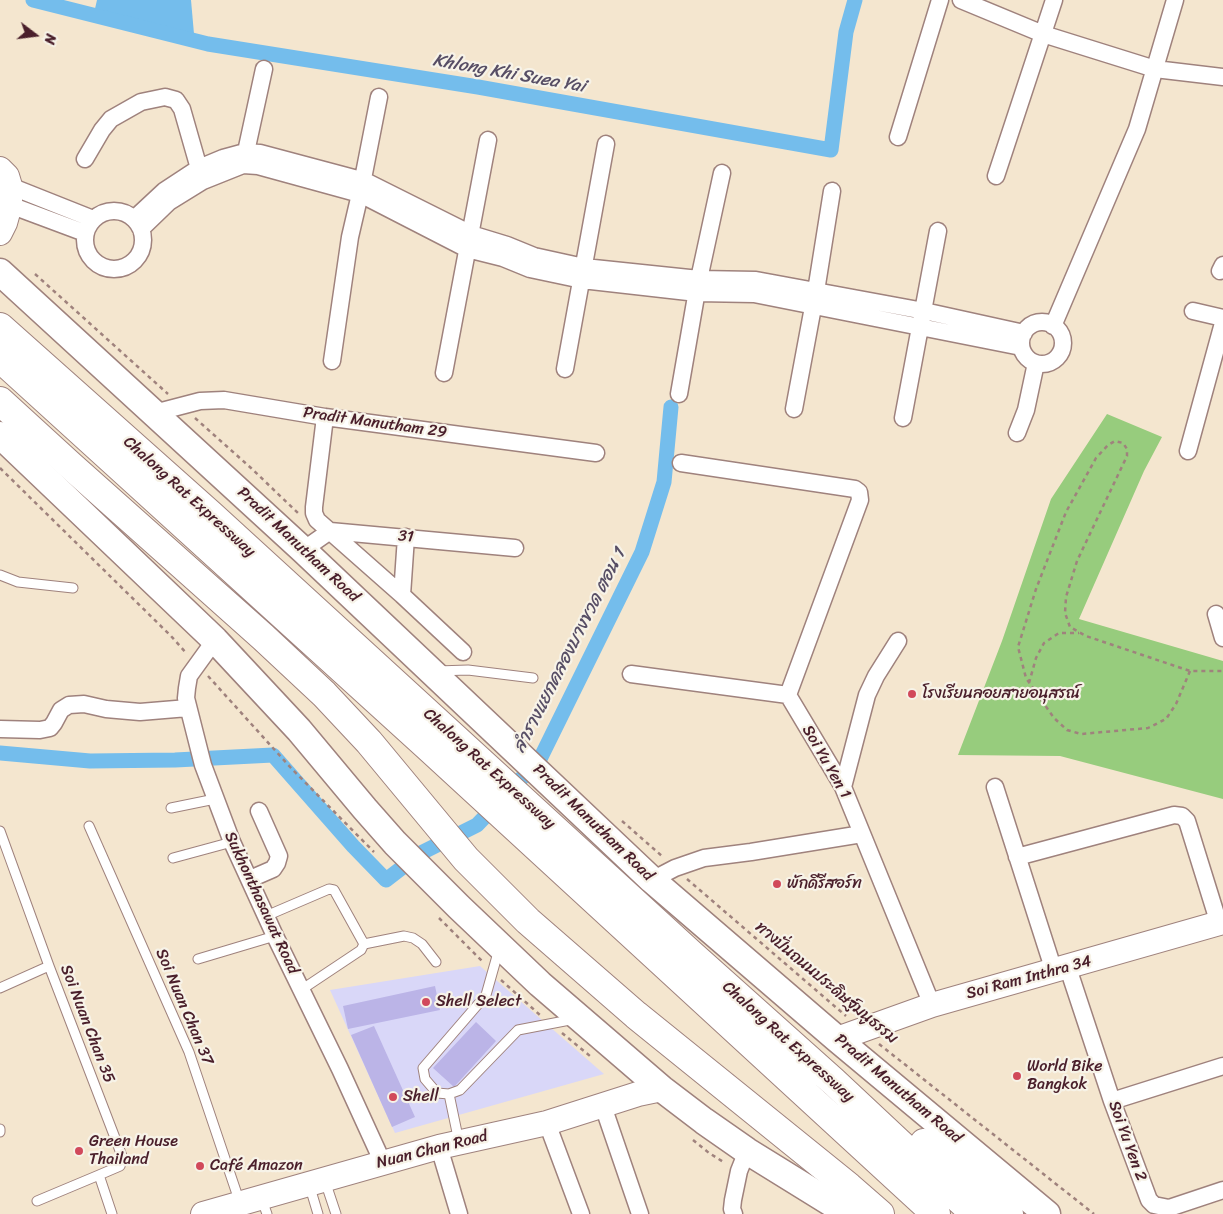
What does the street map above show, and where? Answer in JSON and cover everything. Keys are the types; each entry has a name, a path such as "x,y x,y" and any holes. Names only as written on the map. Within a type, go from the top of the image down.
{"highway":[{"name":"Chalong Rat Expressway","path":"0,327 218,522 834,1082 976,1214"},
{"name":"Chalong Rat Expressway","path":"0,358 407,728 936,1214"},
{"path":"0,401 324,694 369,742 450,840 528,920 615,996 880,1214"},
{"path":"834,1082 883,1107 1009,1214"}],"main road":[{"path":"0,233 5,223 7,187"},
{"name":"Pradit Manutham Road","path":"0,272 303,550 652,880 837,1039 1047,1214"},
{"path":"3,443 215,640 299,730 365,810 413,861 500,946 662,1089 747,1150 849,1214"},
{"name":"Soi Ram Inthra 34","path":"837,1039 932,1005 1061,970 1221,923"},
{"name":"Nuan Chan Road","path":"203,1214 256,1205 317,1181 449,1144 547,1123 638,1094 662,1089"}],"street":[{"path":"898,137 940,0"},
{"path":"961,0 1043,34 1156,69 1223,77"},
{"path":"996,176 1054,0"},
{"path":"1053,326 1137,129 1175,0"},
{"path":"244,159 264,69"},
{"path":"85,159 102,130 111,119 141,102 165,97 176,100 182,109 201,175"},
{"path":"332,361 350,237 378,97"},
{"path":"444,373 488,140"},
{"path":"565,369 606,144"},
{"path":"138,224 169,202 201,175 244,159 271,169 361,187 469,242 530,269 924,311 1023,340"},
{"path":"679,394 698,286 722,173"},
{"path":"7,187 89,226"},
{"path":"794,409 815,298 832,191"},
{"path":"107,211 123,212 138,224 144,242 139,256 129,266 116,270 102,268 91,260 85,247 89,226 107,211"},
{"path":"903,418 938,231"},
{"path":"815,298 920,327 1023,340"},
{"path":"1193,310 1223,318"},
{"path":"1048,323 1060,333 1062,342 1061,352 1055,359 1046,364 1036,364 1026,357 1023,340 1032,325 1048,323"},
{"path":"1188,452 1223,323"},
{"path":"1017,434 1026,410 1036,364"},
{"name":"Pradit Manutham 29","path":"154,412 200,401 224,400 325,417 596,453"},
{"path":"325,417 314,513 317,520 463,652"},
{"path":"631,674 788,695 860,500 859,492 855,489 681,463"},
{"path":"303,550 330,531"},
{"name":"31","path":"330,531 515,548"},
{"path":"402,595 406,537"},
{"path":"1216,614 1223,638"},
{"name":"Sukhonthasawat Road","path":"215,640 189,676 186,698 201,758 232,842 383,1163"},
{"path":"843,787 867,695 876,676 898,641"},
{"name":"Soi Yu Yen 1","path":"788,695 843,787 932,1005"},
{"path":"0,728 40,730 50,728 61,710 69,705 84,704 106,709 140,712 188,708"},
{"name":"Soi Yu Yen 2","path":"995,787 1017,857 1149,1200 1154,1205 1169,1208 1223,1190"},
{"path":"250,879 273,869 279,856 259,811"},
{"path":"1017,857 1174,815 1182,816 1187,821 1221,923"},
{"path":"652,880 675,868 704,858 862,834"},
{"path":"1112,1101 1223,1066"},
{"path":"603,1106 640,1214"},
{"path":"547,1123 581,1214"},
{"path":"449,1144 460,1214"},
{"path":"734,1214 732,1205 739,1171 747,1150"}],"lane":[{"path":"0,575 18,582 73,588"},
{"path":"433,672 468,670 533,678"},
{"path":"171,808 215,799"},
{"name":"Soi Nuan Chan 37","path":"89,826 256,1205"},
{"name":"Soi Nuan Chan 35","path":"0,831 49,966 122,1156 120,1166 99,1175"},
{"path":"173,858 232,842"},
{"path":"266,916 329,889 334,890 364,944"},
{"path":"198,958 275,936"},
{"path":"364,944 404,936 413,938 422,944 436,962"},
{"path":"301,990 361,950 364,944"},
{"path":"500,946 486,994 423,1068 424,1079 437,1093 449,1094 460,1090 518,1030 580,1018"},
{"path":"0,988 49,966"},
{"path":"449,1094 449,1144"},
{"path":"37,1201 99,1175 112,1214"},
{"path":"317,1181 318,1214"},
{"path":"317,1181 336,1214"}],"path":[{"path":"1190,671 1176,704 1166,719 1148,728 1081,734 1067,730 1054,718 1026,678 1018,647 1036,589 1066,512 1096,458 1108,445 1115,441 1123,443 1128,449 1127,456 1077,561 1066,597 1064,613 1070,627 1081,633 1190,671 1223,670"},
{"path":"1029,683 1036,658 1044,643 1059,634 1081,633"},
{"name":"ทางปั่นถนนประดิษฐ์มนูธรรม","path":"616,817 862,1030 1094,1214"}],"shaded area":[{"path":"480,966 604,1074 395,1133 330,990"}],"green space":[{"path":"1107,414 1162,437 1144,471 1079,619 1223,661 1223,799 1060,756 958,755 1002,641 1051,499"}],"water":[{"path":"97,0 191,0 194,34 94,13"}],"building":[{"path":"435,986 440,1010 348,1029 343,1006"},
{"name":"Shell","path":"476,1022 496,1041 454,1087 433,1068"},
{"path":"374,1026 415,1117 392,1127 351,1035"}],"waterway":[{"name":"Khlong Khi Suea Yai","path":"33,0 208,44 478,87 831,150 846,32 855,0"},
{"name":"ลำรางแยกคลองบางขวด ตอน 1","path":"0,753 90,761 175,760 273,755 353,846 386,880 421,853 477,825 540,759 642,552 664,482 671,407"}],"place":[{"name":"โรงเรียนลอยสายอนุสรณ์","path":"912,694"},
{"name":"พักดีรีสอร์ท","path":"777,884"},
{"name":"Shell Select","path":"426,1002"},
{"name":"World Bike Bangkok","path":"1017,1076"},
{"name":"Shell","path":"393,1097"},
{"name":"Green House Thailand","path":"79,1151"},
{"name":"Café Amazon","path":"200,1166"}]}
